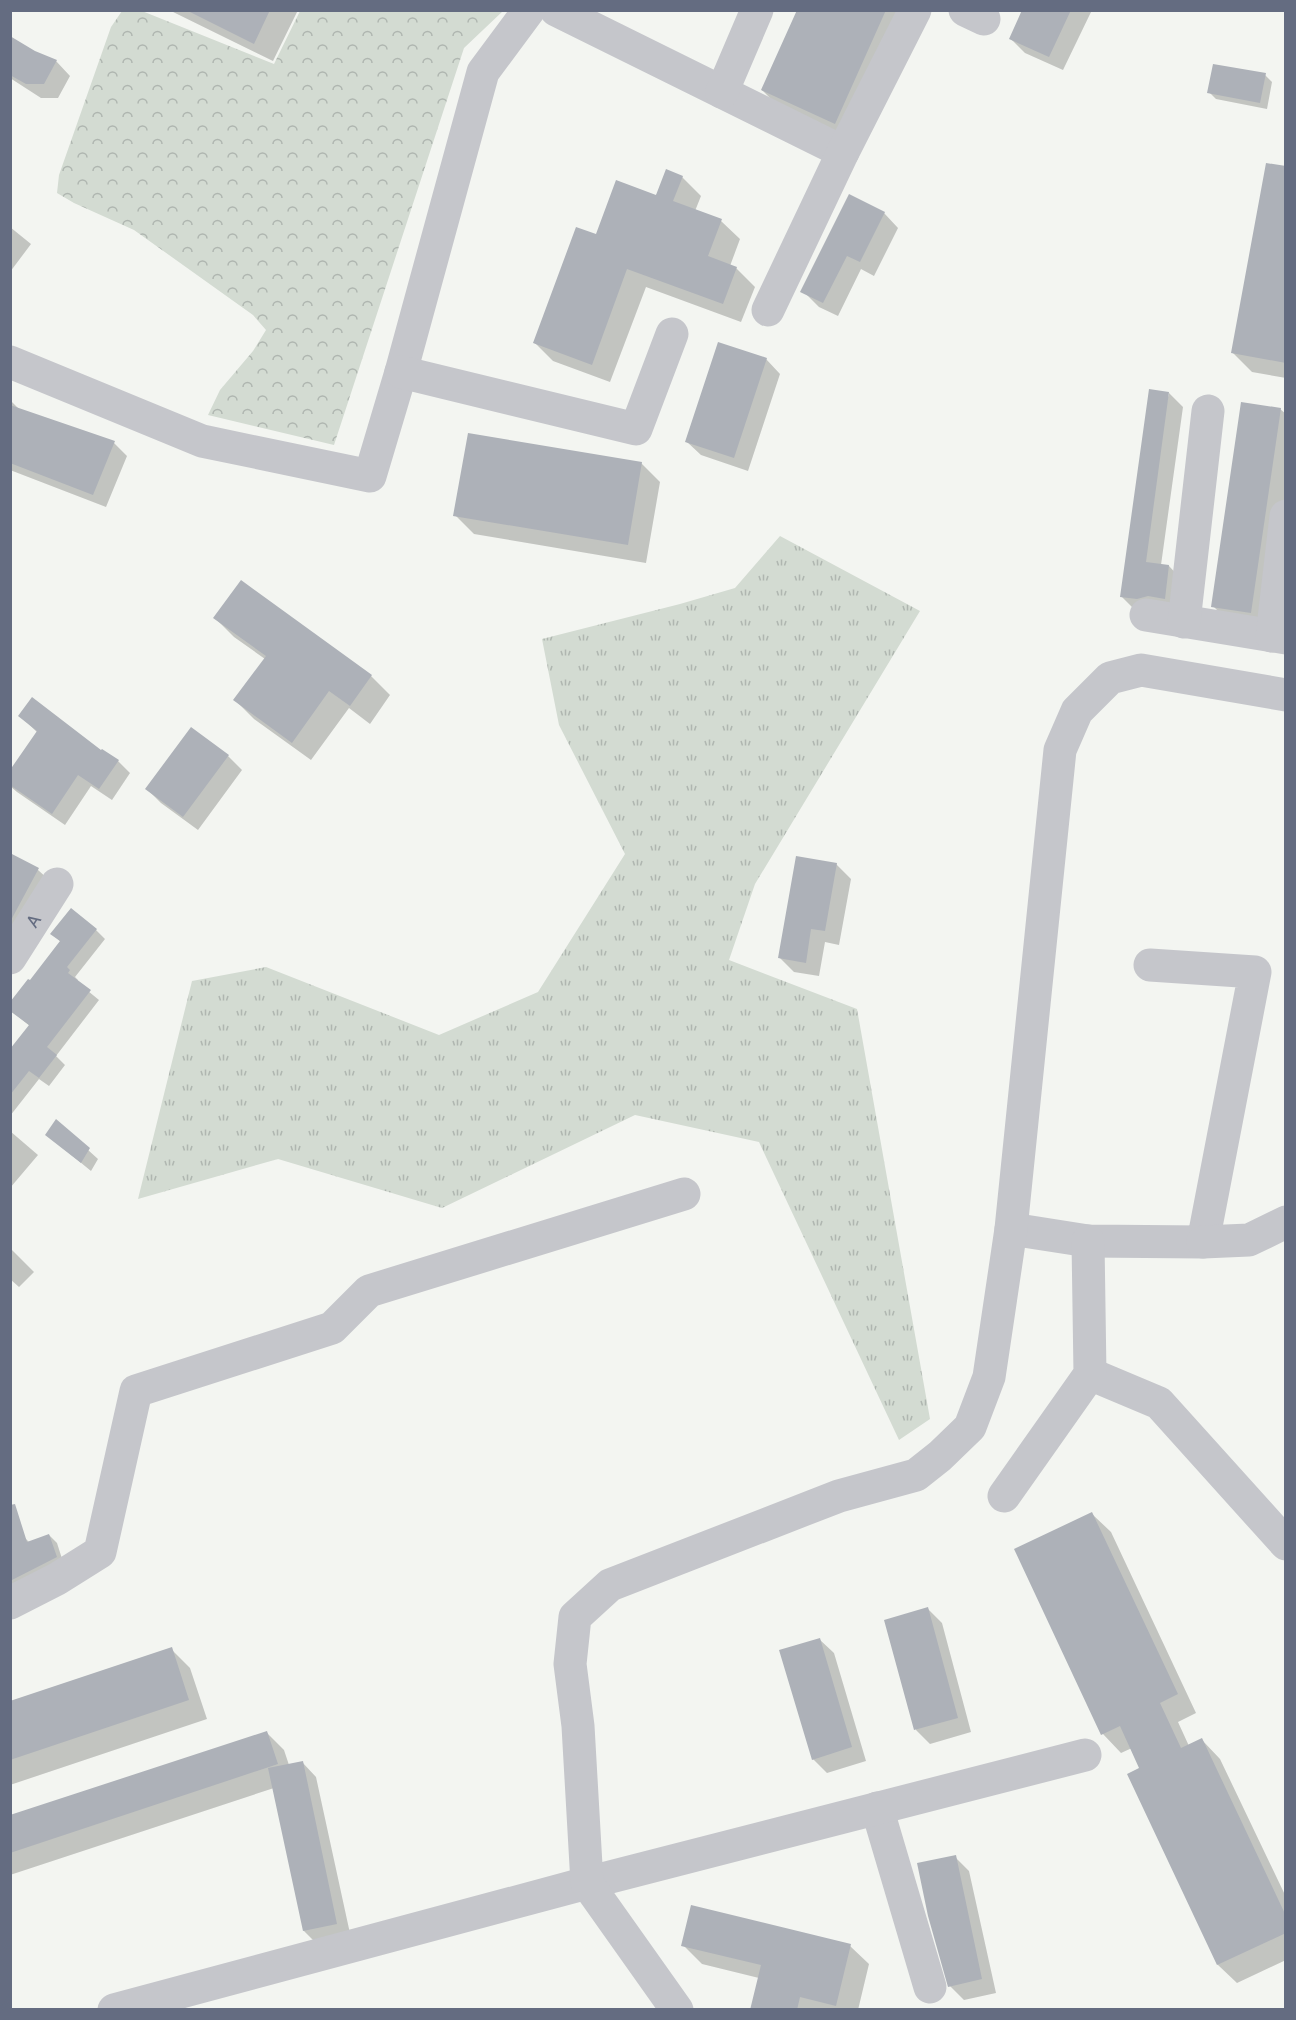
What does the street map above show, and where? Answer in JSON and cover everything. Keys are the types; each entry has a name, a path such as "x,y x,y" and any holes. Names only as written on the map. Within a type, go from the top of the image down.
{"street":[{"path":"10,362 202,441 370,476 401,372 483,72 530,10"},
{"path":"556,10 843,152"},
{"path":"722,92 757,10"},
{"path":"768,310 843,152 915,10"},
{"path":"401,372 636,429 672,334"},
{"path":"1184,621 1208,411"},
{"path":"1146,615 1279,637 1286,516"},
{"path":"677,2010 587,1884 579,1726 570,1664 575,1617 610,1585 839,1496 916,1476 970,1427 988,1377 1011,1229 1060,750 1077,711 1110,678 1141,670 1286,695"},
{"name":"A","path":"10,958 57,884"},
{"path":"1150,964 1255,972 1203,1242"},
{"path":"10,1603 57,1579 99,1552 136,1390 332,1328 369,1291 684,1194"},
{"path":"1011,1229 1088,1241 1203,1242 1249,1239 1286,1222"},
{"path":"1004,1496 1090,1374 1088,1241"},
{"path":"1090,1374 1159,1403 1286,1544"},
{"path":"114,2010 1085,1755"},
{"path":"877,1808 930,1987"}],"green space":[{"path":"122,11 142,11 274,64 300,11 503,11 464,48 334,445 208,415 220,390 253,351 266,330 253,315 134,230 57,193 59,175 111,27"},
{"path":"780,536 920,611 755,884 729,960 857,1009 930,1419 899,1440 759,1142 635,1115 442,1208 278,1159 138,1199 192,981 266,967 439,1035 538,992 625,854 559,725 542,639 735,588"}],"building":[{"path":"186,10 270,10 254,44"},
{"path":"797,10 886,10 835,124 761,90"},
{"path":"1022,10 1071,10 1049,57 1009,39"},
{"path":"10,36 35,51 57,60 44,84 26,84 10,75"},
{"path":"1213,64 1266,73 1260,103 1207,93"},
{"path":"1266,163 1286,166 1286,363 1231,353"},
{"path":"666,169 683,176 673,201 722,219 708,256 737,267 723,304 627,269 592,365 533,343 576,227 596,234 616,180 656,195"},
{"path":"849,194 885,212 860,262 847,256 823,303 800,292"},
{"path":"718,342 767,358 734,458 685,442"},
{"path":"1149,389 1169,392 1146,562 1169,565 1165,599 1148,596 1137,599 1120,597"},
{"path":"1241,402 1281,408 1251,613 1211,607"},
{"path":"10,405 115,441 93,495 10,463"},
{"path":"468,433 642,462 628,545 453,516"},
{"path":"241,580 372,675 350,706 329,691 292,743 233,700 266,656 213,618"},
{"path":"32,697 101,750 119,760 99,789 78,775 52,814 10,785 10,770 37,731 18,716"},
{"path":"191,727 229,755 183,817 145,789"},
{"path":"10,853 39,868 10,922"},
{"path":"796,856 837,863 825,931 811,929 806,963 778,958"},
{"path":"71,908 97,929 67,967 70,970 68,973 91,990 47,1047 57,1055 39,1078 29,1071 10,1095 10,1049 29,1025 10,1011 10,1002 60,941 50,934"},
{"path":"56,1119 90,1148 81,1163 45,1135"},
{"path":"15,1504 27,1542 49,1534 57,1557 10,1581 10,1505"},
{"path":"1092,1512 1178,1694 1160,1703 1181,1748 1202,1738 1286,1916 1286,1933 1217,1965 1127,1774 1139,1768 1120,1726 1101,1735 1014,1549"},
{"path":"928,1607 958,1718 914,1730 884,1620"},
{"path":"820,1638 852,1747 812,1760 779,1650"},
{"path":"172,1647 189,1700 10,1760 10,1701"},
{"path":"267,1731 278,1764 10,1853 10,1815"},
{"path":"303,1761 337,1924 303,1931 268,1768"},
{"path":"956,1855 982,1979 948,1987 928,1916 917,1863"},
{"path":"691,1905 851,1944 836,2006 800,1997 797,2010 750,2010 761,1965 681,1946"}]}
